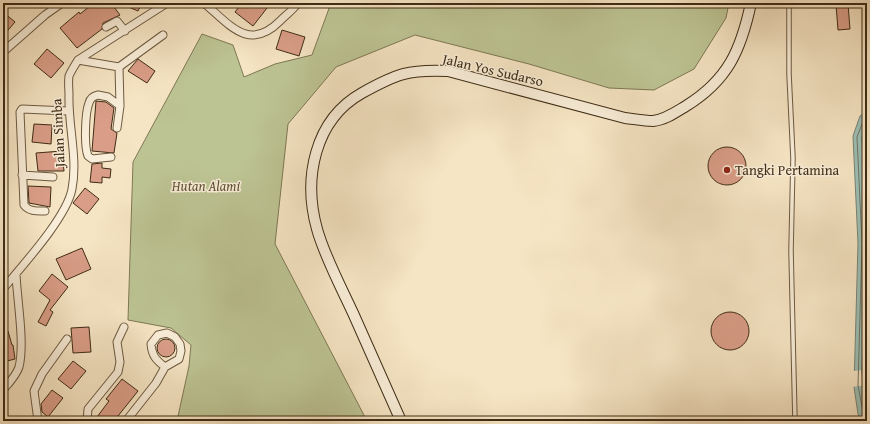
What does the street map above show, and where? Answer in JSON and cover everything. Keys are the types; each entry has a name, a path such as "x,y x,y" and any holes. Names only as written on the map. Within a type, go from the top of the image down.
{"main road":[{"name":"Jalan Yos Sudarso","path":"400,421 317,229 311,182 313,162 329,123 344,104 384,80 401,73 429,70 448,71 625,118 654,121 678,111 706,93 716,83 732,63 740,46 751,3"}],"street":[{"path":"3,52 45,15 62,3"},
{"path":"78,60 167,3"},
{"path":"204,3 240,32 258,36 272,29 294,4"},
{"path":"106,27 117,21 125,31"},
{"path":"78,60 120,67 163,35"},
{"name":"Jalan Simba","path":"3,289 48,234 64,208 72,190 73,169 68,111 69,77 78,60"},
{"path":"117,128 120,106 120,67"},
{"path":"111,157 92,159 88,156 86,133 88,106 92,98 98,95 108,97 120,106"},
{"path":"45,211 26,208 23,200 20,111 22,109 68,111"},
{"path":"22,175 53,177"},
{"path":"3,390 14,377 18,368 21,354 16,274"},
{"path":"87,421 88,409 118,372 120,362 117,342 124,327"},
{"path":"126,421 156,383 165,367 179,359 181,351 180,344 175,337 167,333 158,335 151,344 151,353 156,360 165,367"},
{"path":"38,421 34,390 42,374 66,339"}],"lane":[{"path":"789,3 789,74 793,158 791,252 795,421"}],"green space":[{"name":"Hutan Alami","path":"331,3 729,3 726,18 694,69 654,90 609,88 529,64 415,35 336,67 288,124 275,244 367,421 177,421 189,366 191,345 171,328 128,320 133,162 202,34 233,45 244,77 275,64 312,55"}],"water":[{"path":"867,111 867,421 861,421 858,414 854,387 858,244 853,136 860,116"}],"pier":[{"path":"867,370 867,385 852,387 851,371"}],"building":[{"path":"94,3 111,3 120,15 103,23 102,29 77,48 60,28 79,12 80,14"},
{"path":"119,3 142,3 138,11"},
{"path":"242,3 261,3 267,8 253,26 235,12"},
{"path":"848,4 850,29 838,30 836,5"},
{"path":"3,12 15,22 3,36"},
{"path":"282,30 305,37 299,56 276,49"},
{"path":"47,49 64,63 51,78 34,64"},
{"path":"138,59 155,71 147,83 128,71"},
{"path":"96,101 106,102 114,108 111,129 117,133 114,153 92,151"},
{"path":"34,124 52,125 51,144 32,142"},
{"name":"Tangki Pertamina","path":"723,147 731,147 741,152 745,159 745,173 741,180 731,185 723,185 713,180 711,177 708,170 708,162 713,152 716,150"},
{"path":"62,151 64,171 38,171 36,153"},
{"path":"102,163 102,168 111,169 110,178 102,177 102,183 90,182 92,164"},
{"path":"28,186 51,187 50,207 29,203"},
{"path":"85,188 99,199 87,214 73,203"},
{"path":"82,248 91,269 66,280 56,259"},
{"path":"52,274 68,287 50,310 53,312 46,326 38,322 50,300 39,291"},
{"path":"726,312 734,312 744,317 748,324 748,338 744,345 734,350 726,350 716,345 714,342 711,335 711,327 716,317 719,315"},
{"path":"89,327 91,352 73,353 71,328"},
{"path":"8,331 13,345 15,359 7,361 6,356 3,356 3,333"},
{"path":"166,339 172,342 175,348 172,354 166,357 160,354 157,348 160,342"},
{"path":"73,361 86,371 71,389 58,379"},
{"path":"122,379 138,391 114,421 94,421 109,401 106,399"},
{"path":"52,390 63,398 48,417 42,412 41,404"}],"place":[{"name":"Tangki Pertamina","path":"727,170"}]}
